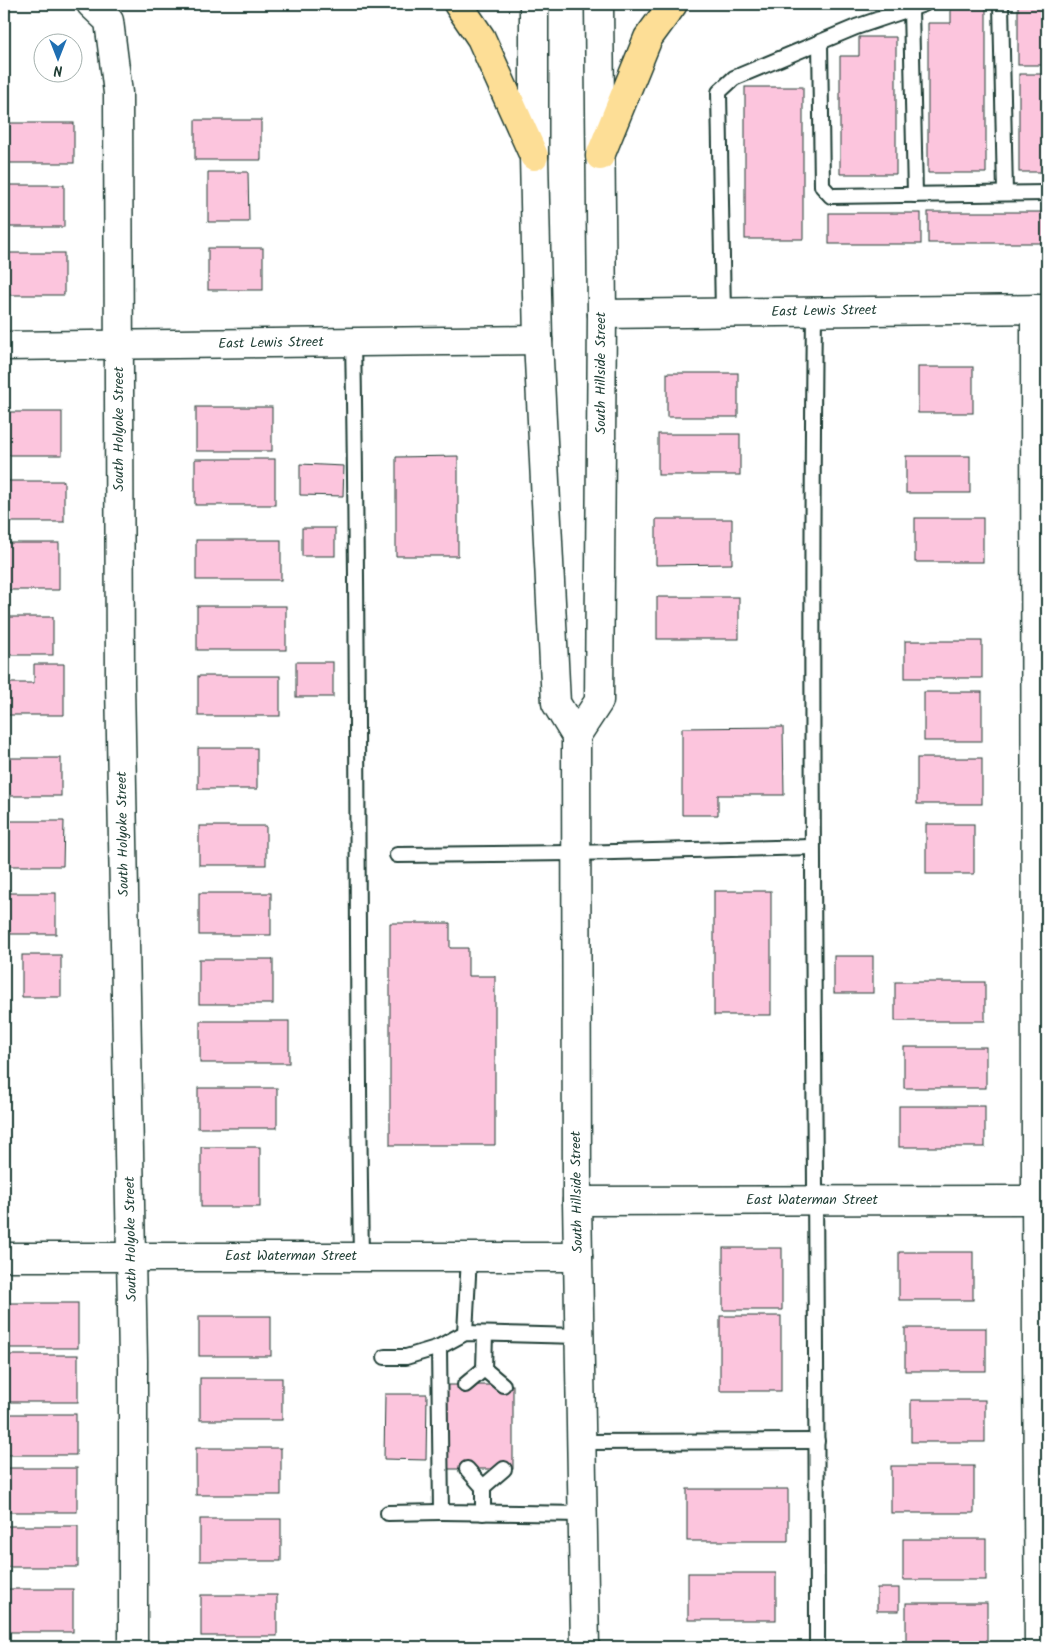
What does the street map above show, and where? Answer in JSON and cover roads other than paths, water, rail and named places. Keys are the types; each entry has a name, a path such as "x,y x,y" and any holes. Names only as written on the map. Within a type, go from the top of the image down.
{"highway":[{"path":"458,4 481,38 534,156"},
{"path":"600,156 648,38 673,4"}],"street":[{"path":"534,4 534,156 538,340 556,703 576,736"},
{"name":"South Hillside Street","path":"585,1647 577,1200 575,853 576,736 599,701 602,314 599,4"},
{"name":"South Holyoke Street","path":"100,12 118,93 120,693 133,1360 133,1647"},
{"path":"1040,1647 1042,1200 1041,309"},
{"name":"East Lewis Street","path":"602,314 1041,309"},
{"name":"East Lewis Street","path":"4,346 538,340"},
{"name":"East Waterman Street","path":"577,1200 1042,1200"},
{"name":"East Waterman Street","path":"4,1257 578,1257"}],"lane":[{"path":"1001,4 1005,194"},
{"path":"723,313 719,92 734,78 856,27 917,6 914,195"},
{"path":"820,42 822,186 831,196 1047,193"},
{"path":"814,312 812,847 816,1200 817,1647"},
{"path":"353,342 357,568 361,1257"},
{"path":"397,855 812,847"},
{"path":"465,1333 469,1257"},
{"path":"385,1357 406,1357 438,1347 465,1333 579,1336"},
{"path":"465,1385 484,1369 485,1334"},
{"path":"438,1347 440,1512"},
{"path":"484,1369 503,1385"},
{"path":"581,1442 817,1441"},
{"path":"467,1469 484,1487 484,1512"},
{"path":"484,1487 504,1469"},
{"path":"388,1512 583,1514"}]}
